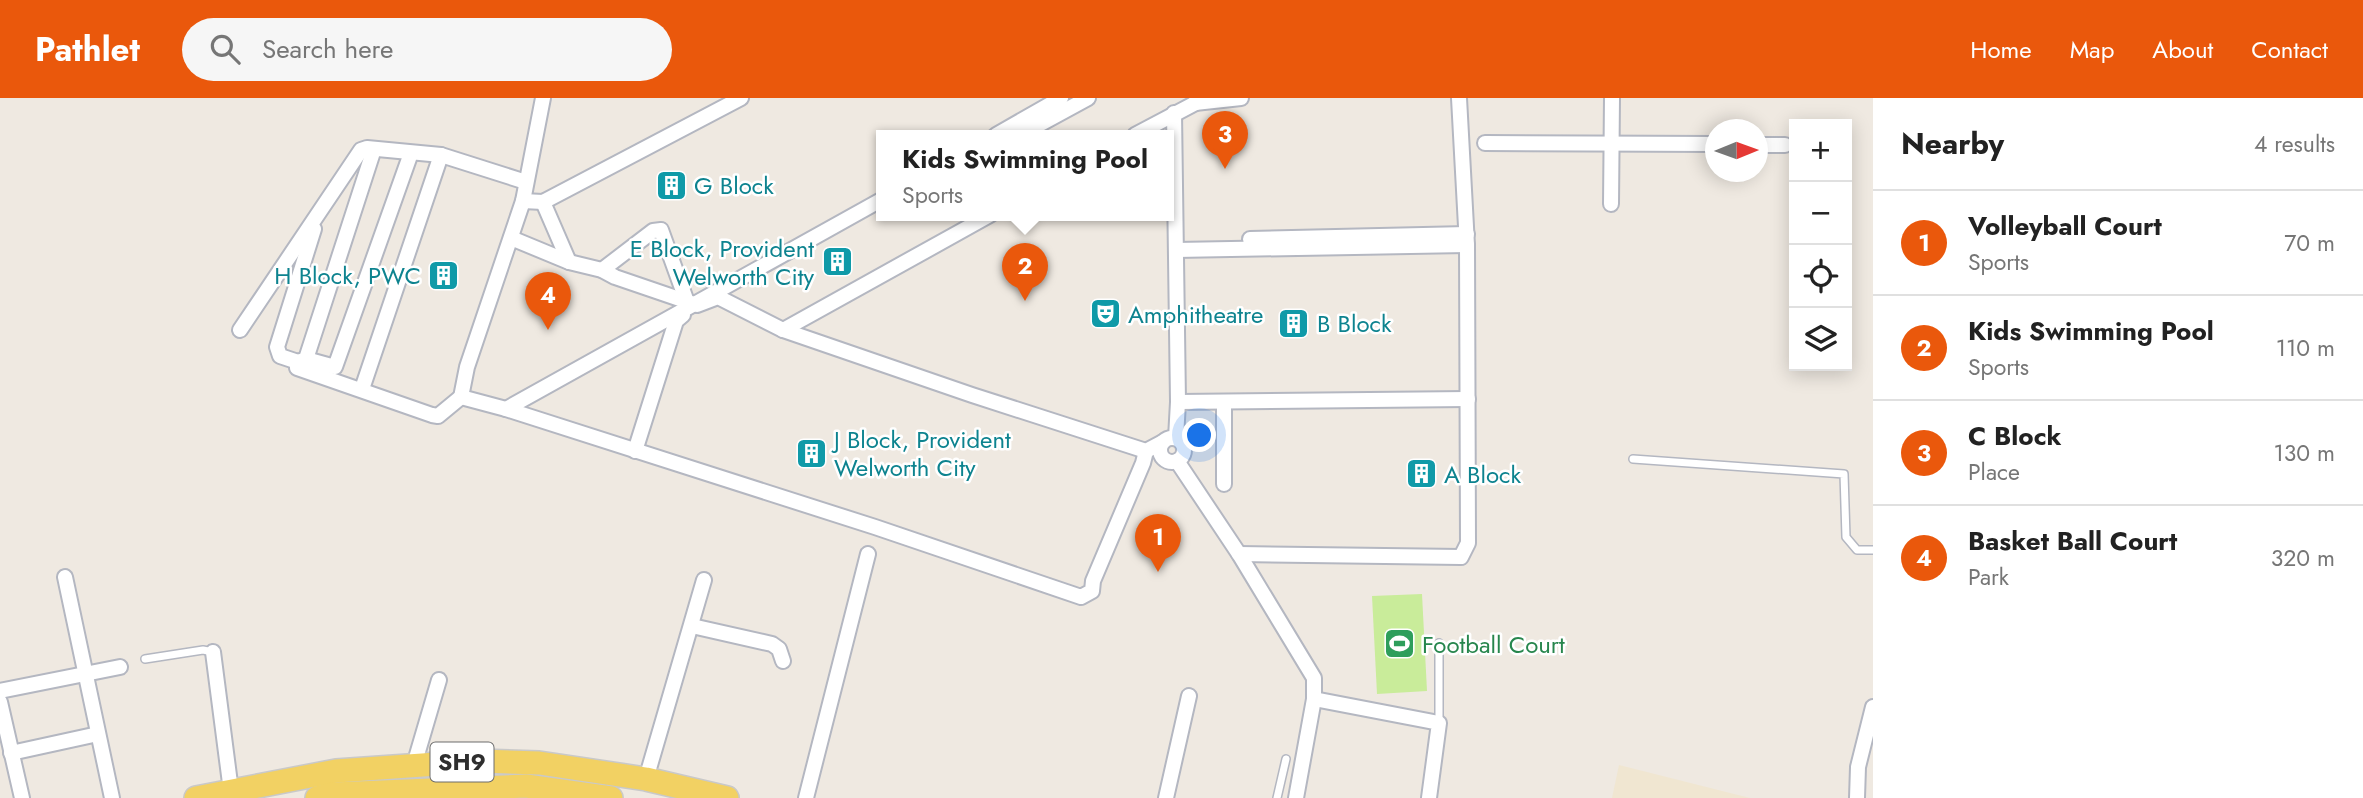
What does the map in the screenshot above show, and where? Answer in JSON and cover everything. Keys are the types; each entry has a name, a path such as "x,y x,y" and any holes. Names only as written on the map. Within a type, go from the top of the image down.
{"main road":[{"name":"SH9","path":"196,798 336,771 480,761 539,763 646,779 727,798"},
{"name":"SH9","path":"317,798 332,794 468,793 526,786 611,798"}],"street":[{"path":"374,149 297,368 438,416 461,397 467,368 523,201 543,98"},
{"path":"523,201 543,202 741,98"},
{"path":"1005,130 1061,98"},
{"path":"1029,130 1088,98"},
{"path":"1144,130 1199,101 1241,98"},
{"path":"1239,554 1461,557 1468,543 1467,239 1459,98"},
{"path":"1611,204 1612,98"},
{"path":"718,297 783,330 1146,451 1169,440 1180,440 1184,454 1178,461 1168,461 1161,455 1160,446 1169,440 1178,398 1174,113"},
{"path":"1485,143 1705,144"},
{"path":"1768,145 1785,145"},
{"path":"240,330 361,150 441,155 526,182"},
{"path":"319,215 276,347 280,356 335,367 411,153"},
{"path":"362,389 441,155"},
{"path":"543,202 569,262"},
{"path":"506,409 876,203"},
{"path":"635,451 676,321 692,305 718,297 876,212"},
{"path":"783,330 979,221"},
{"path":"602,270 653,232 661,230 692,305"},
{"path":"511,238 569,262 602,270 692,305"},
{"path":"1176,246 1467,239"},
{"path":"1178,398 1467,394"},
{"path":"1178,398 1224,402 1467,394"},
{"path":"461,397 875,527 1081,597 1092,591 1093,581 1146,451"},
{"path":"1224,402 1224,485"},
{"path":"1178,461 1239,554 1314,678 1314,698 1296,798"},
{"path":"806,798 868,554"},
{"path":"65,577 113,798"},
{"path":"646,779 704,580"},
{"path":"692,626 772,644 779,649 783,661"},
{"path":"213,652 231,791"},
{"path":"0,691 120,667"},
{"path":"414,765 439,680"},
{"path":"1166,798 1189,696"},
{"path":"1314,698 1439,723 1429,798"},
{"path":"0,702 22,798"},
{"path":"1857,798 1857,772 1873,706"},
{"path":"11,752 97,734"}],"lane":[{"path":"1633,459 1844,474 1846,537 1857,550 1873,550"},
{"path":"1439,643 1439,723"},
{"path":"145,659 203,650 213,652"},
{"path":"1277,798 1286,759"}],"shaded area":[{"path":"1619,765 1750,798 1612,798"}],"green space":[{"name":"Football Court","path":"1422,594 1427,691 1377,694 1372,596"}],"place":[{"name":"C Block","path":"1225,169"},
{"name":"G Block","path":"671,185"},
{"name":"E Block, Provident Welworth City","path":"837,262"},
{"name":"H Block, PWC","path":"444,275"},
{"name":"Kids Swimming Pool","path":"1025,301"},
{"name":"Amphitheatre","path":"1105,314"},
{"name":"B Block","path":"1294,323"},
{"name":"Basket Ball Court","path":"548,330"},
{"name":"J Block, Provident Welworth City","path":"811,453"},
{"name":"A Block","path":"1421,474"},
{"name":"Volleyball Court","path":"1158,572"},
{"name":"Football Court","path":"1399,644"}]}
